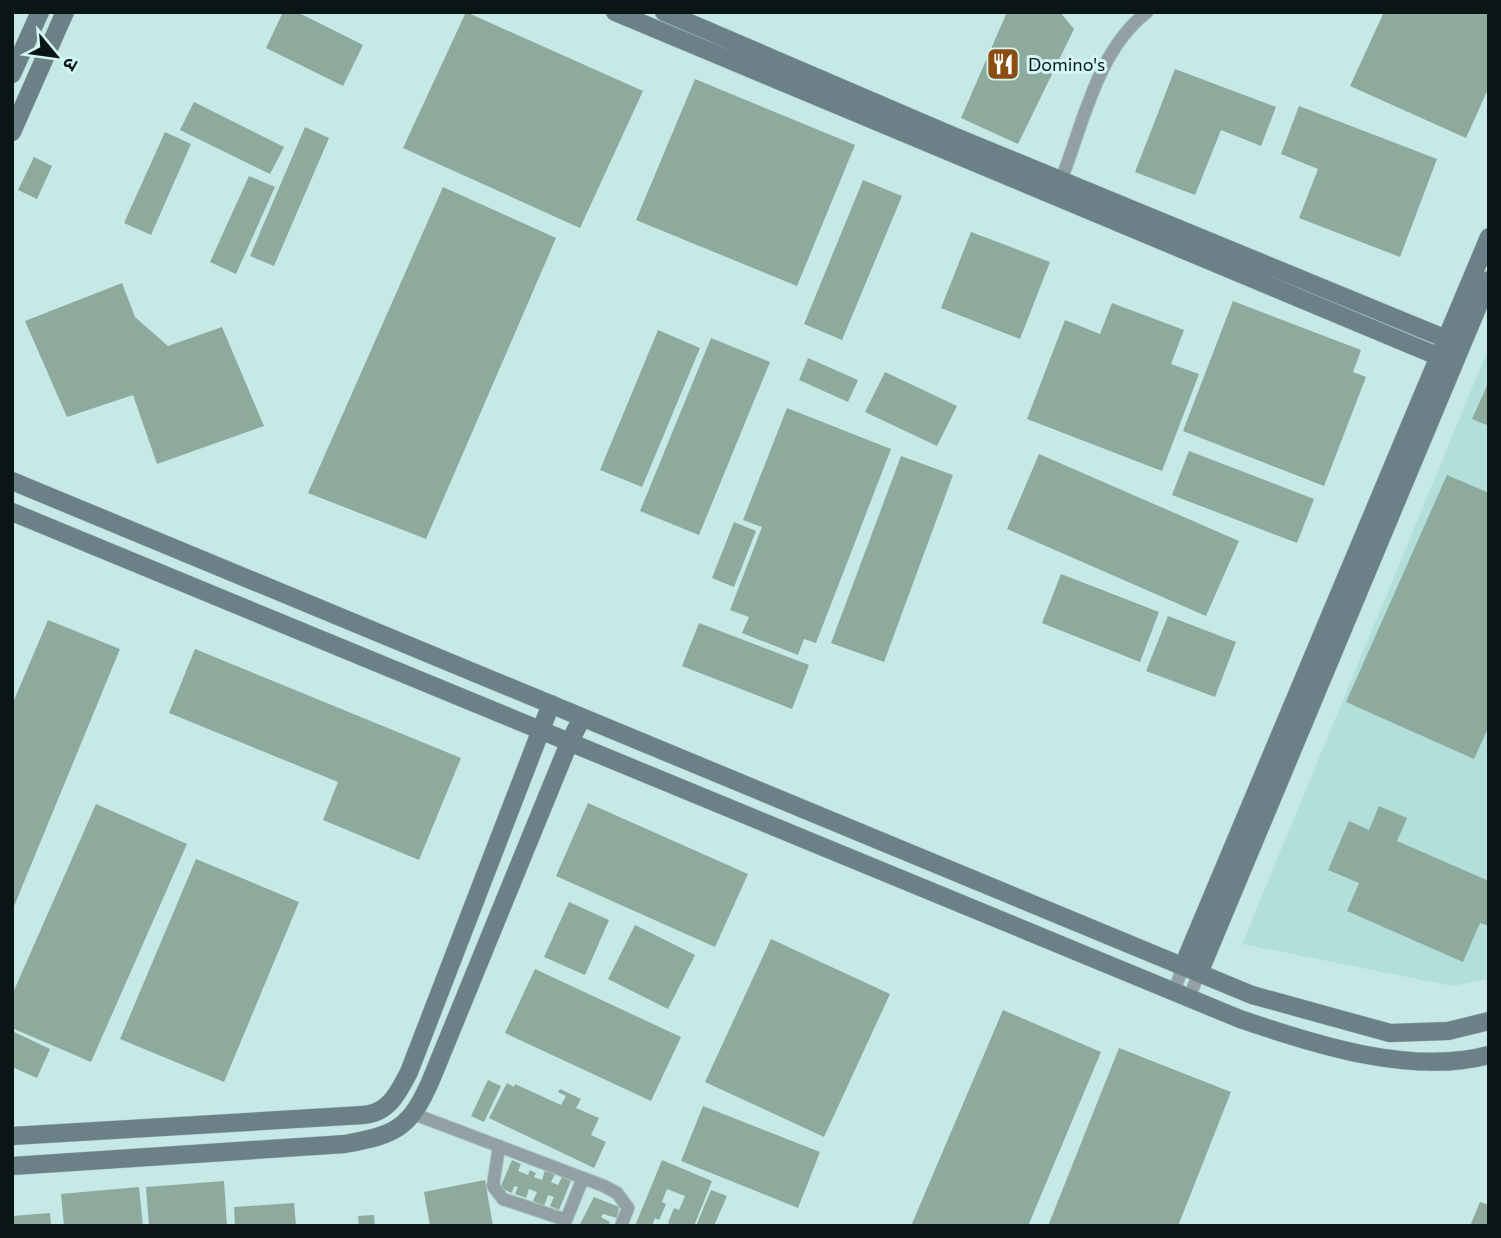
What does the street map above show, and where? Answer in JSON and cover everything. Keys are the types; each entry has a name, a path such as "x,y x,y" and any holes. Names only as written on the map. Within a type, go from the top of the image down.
{"street":[{"path":"12,74 40,12"},
{"path":"12,132 65,12"},
{"path":"615,12 1454,342"},
{"path":"664,12 1446,360"},
{"path":"1058,188 1107,61 1125,34 1147,12"},
{"path":"1454,342 1489,237"},
{"path":"1181,995 1446,360 1489,279"},
{"path":"12,481 1252,995 1390,1033 1448,1031 1489,1021"},
{"path":"12,512 1181,995 1319,1045 1352,1052 1420,1060 1489,1055"},
{"path":"12,1136 363,1115 375,1114 387,1106 409,1072 551,704"},
{"path":"12,1166 345,1144 374,1139 410,1119 431,1080 569,743 582,718"},
{"path":"387,1106 410,1119 499,1146 617,1193 628,1208 621,1226"},
{"path":"499,1146 493,1186 503,1199 565,1223 583,1178"}],"shaded area":[{"path":"1489,347 1489,979 1452,986 1242,944"}],"building":[{"path":"283,12 297,12 363,45 343,86 266,48"},
{"path":"466,12 643,91 580,228 403,148"},
{"path":"1007,12 1060,12 1074,29 1018,144 961,118"},
{"path":"1384,12 1489,12 1489,87 1466,138 1350,86"},
{"path":"1175,69 1276,107 1261,146 1221,130 1195,195 1135,172"},
{"path":"695,79 855,145 797,286 636,220"},
{"path":"194,102 284,147 270,174 180,130"},
{"path":"1299,106 1437,159 1400,257 1299,218 1318,169 1281,154"},
{"path":"305,127 329,138 274,266 250,256"},
{"path":"165,132 191,144 151,235 124,223"},
{"path":"34,157 52,166 37,199 18,190"},
{"path":"249,176 275,187 236,274 210,262"},
{"path":"863,180 902,196 842,340 804,324"},
{"path":"443,187 556,238 426,539 308,493"},
{"path":"971,232 1050,262 1020,339 941,308"},
{"path":"122,283 135,317 168,346 222,327 264,426 157,464 133,395 67,417 25,321"},
{"path":"1233,301 1361,350 1353,372 1366,377 1324,486 1183,431"},
{"path":"1112,303 1184,330 1171,364 1199,374 1162,471 1027,419 1065,320 1100,334"},
{"path":"658,330 700,348 642,487 600,470"},
{"path":"711,338 770,362 699,535 640,511"},
{"path":"808,358 858,380 848,402 799,380"},
{"path":"885,372 957,406 937,446 865,412"},
{"path":"1489,381 1489,426 1472,419"},
{"path":"787,408 891,449 816,643 804,639 798,655 742,633 749,617 730,610 762,527 743,520"},
{"path":"1189,451 1314,499 1297,543 1172,495"},
{"path":"1039,454 1239,541 1206,616 1007,529"},
{"path":"901,456 953,475 884,662 831,643"},
{"path":"1447,475 1489,493 1489,726 1474,759 1346,702"},
{"path":"734,522 756,531 734,587 712,578"},
{"path":"1061,574 1159,612 1140,662 1042,623"},
{"path":"1168,616 1236,642 1215,697 1146,671"},
{"path":"48,620 120,649 12,911 12,705"},
{"path":"699,623 809,665 792,709 682,666"},
{"path":"195,649 461,758 419,860 323,820 338,782 169,713"},
{"path":"588,803 748,874 715,947 556,876"},
{"path":"96,804 187,844 91,1062 12,1028 12,995"},
{"path":"1379,806 1407,818 1397,841 1489,881 1489,926 1480,923 1463,962 1347,911 1359,883 1328,870 1349,821 1369,830"},
{"path":"196,859 299,902 224,1082 120,1039"},
{"path":"569,902 609,920 585,975 544,957"},
{"path":"635,925 695,955 668,1009 608,979"},
{"path":"771,939 890,994 824,1137 705,1082"},
{"path":"535,969 681,1037 651,1101 505,1033"},
{"path":"1003,1010 1101,1052 1028,1226 911,1226"},
{"path":"12,1031 50,1049 37,1078 12,1067"},
{"path":"1119,1048 1231,1092 1178,1226 1048,1226"},
{"path":"488,1080 501,1086 484,1122 471,1116"},
{"path":"507,1083 561,1105 566,1096 558,1092 560,1089 581,1099 576,1108 599,1118 591,1135 606,1142 594,1168 489,1118"},
{"path":"703,1106 820,1152 798,1208 681,1161"},
{"path":"512,1160 521,1164 518,1171 528,1175 530,1170 536,1173 534,1177 542,1180 545,1170 555,1174 551,1182 558,1185 562,1177 571,1181 559,1210 550,1206 554,1197 548,1195 544,1206 533,1201 537,1192 529,1189 526,1198 515,1194 518,1187 514,1186 512,1193 500,1188"},
{"path":"662,1160 712,1181 694,1226 672,1226 668,1223 674,1208 679,1210 685,1196 667,1189 662,1202 666,1204 659,1220 655,1218 652,1226 635,1226"},
{"path":"485,1180 493,1226 430,1226 424,1192"},
{"path":"224,1181 227,1226 149,1226 146,1187"},
{"path":"139,1187 143,1226 64,1226 61,1194"},
{"path":"711,1190 727,1196 714,1226 696,1226"},
{"path":"594,1197 619,1207 617,1218 603,1214 601,1217 610,1222 608,1226 579,1226"},
{"path":"1480,1202 1489,1205 1489,1226 1470,1226"},
{"path":"294,1203 296,1226 235,1226 234,1207"},
{"path":"50,1213 51,1226 12,1226 12,1216"},
{"path":"374,1215 375,1226 359,1226 358,1216"}],"place":[{"name":"Domino's","path":"1003,64"}]}
